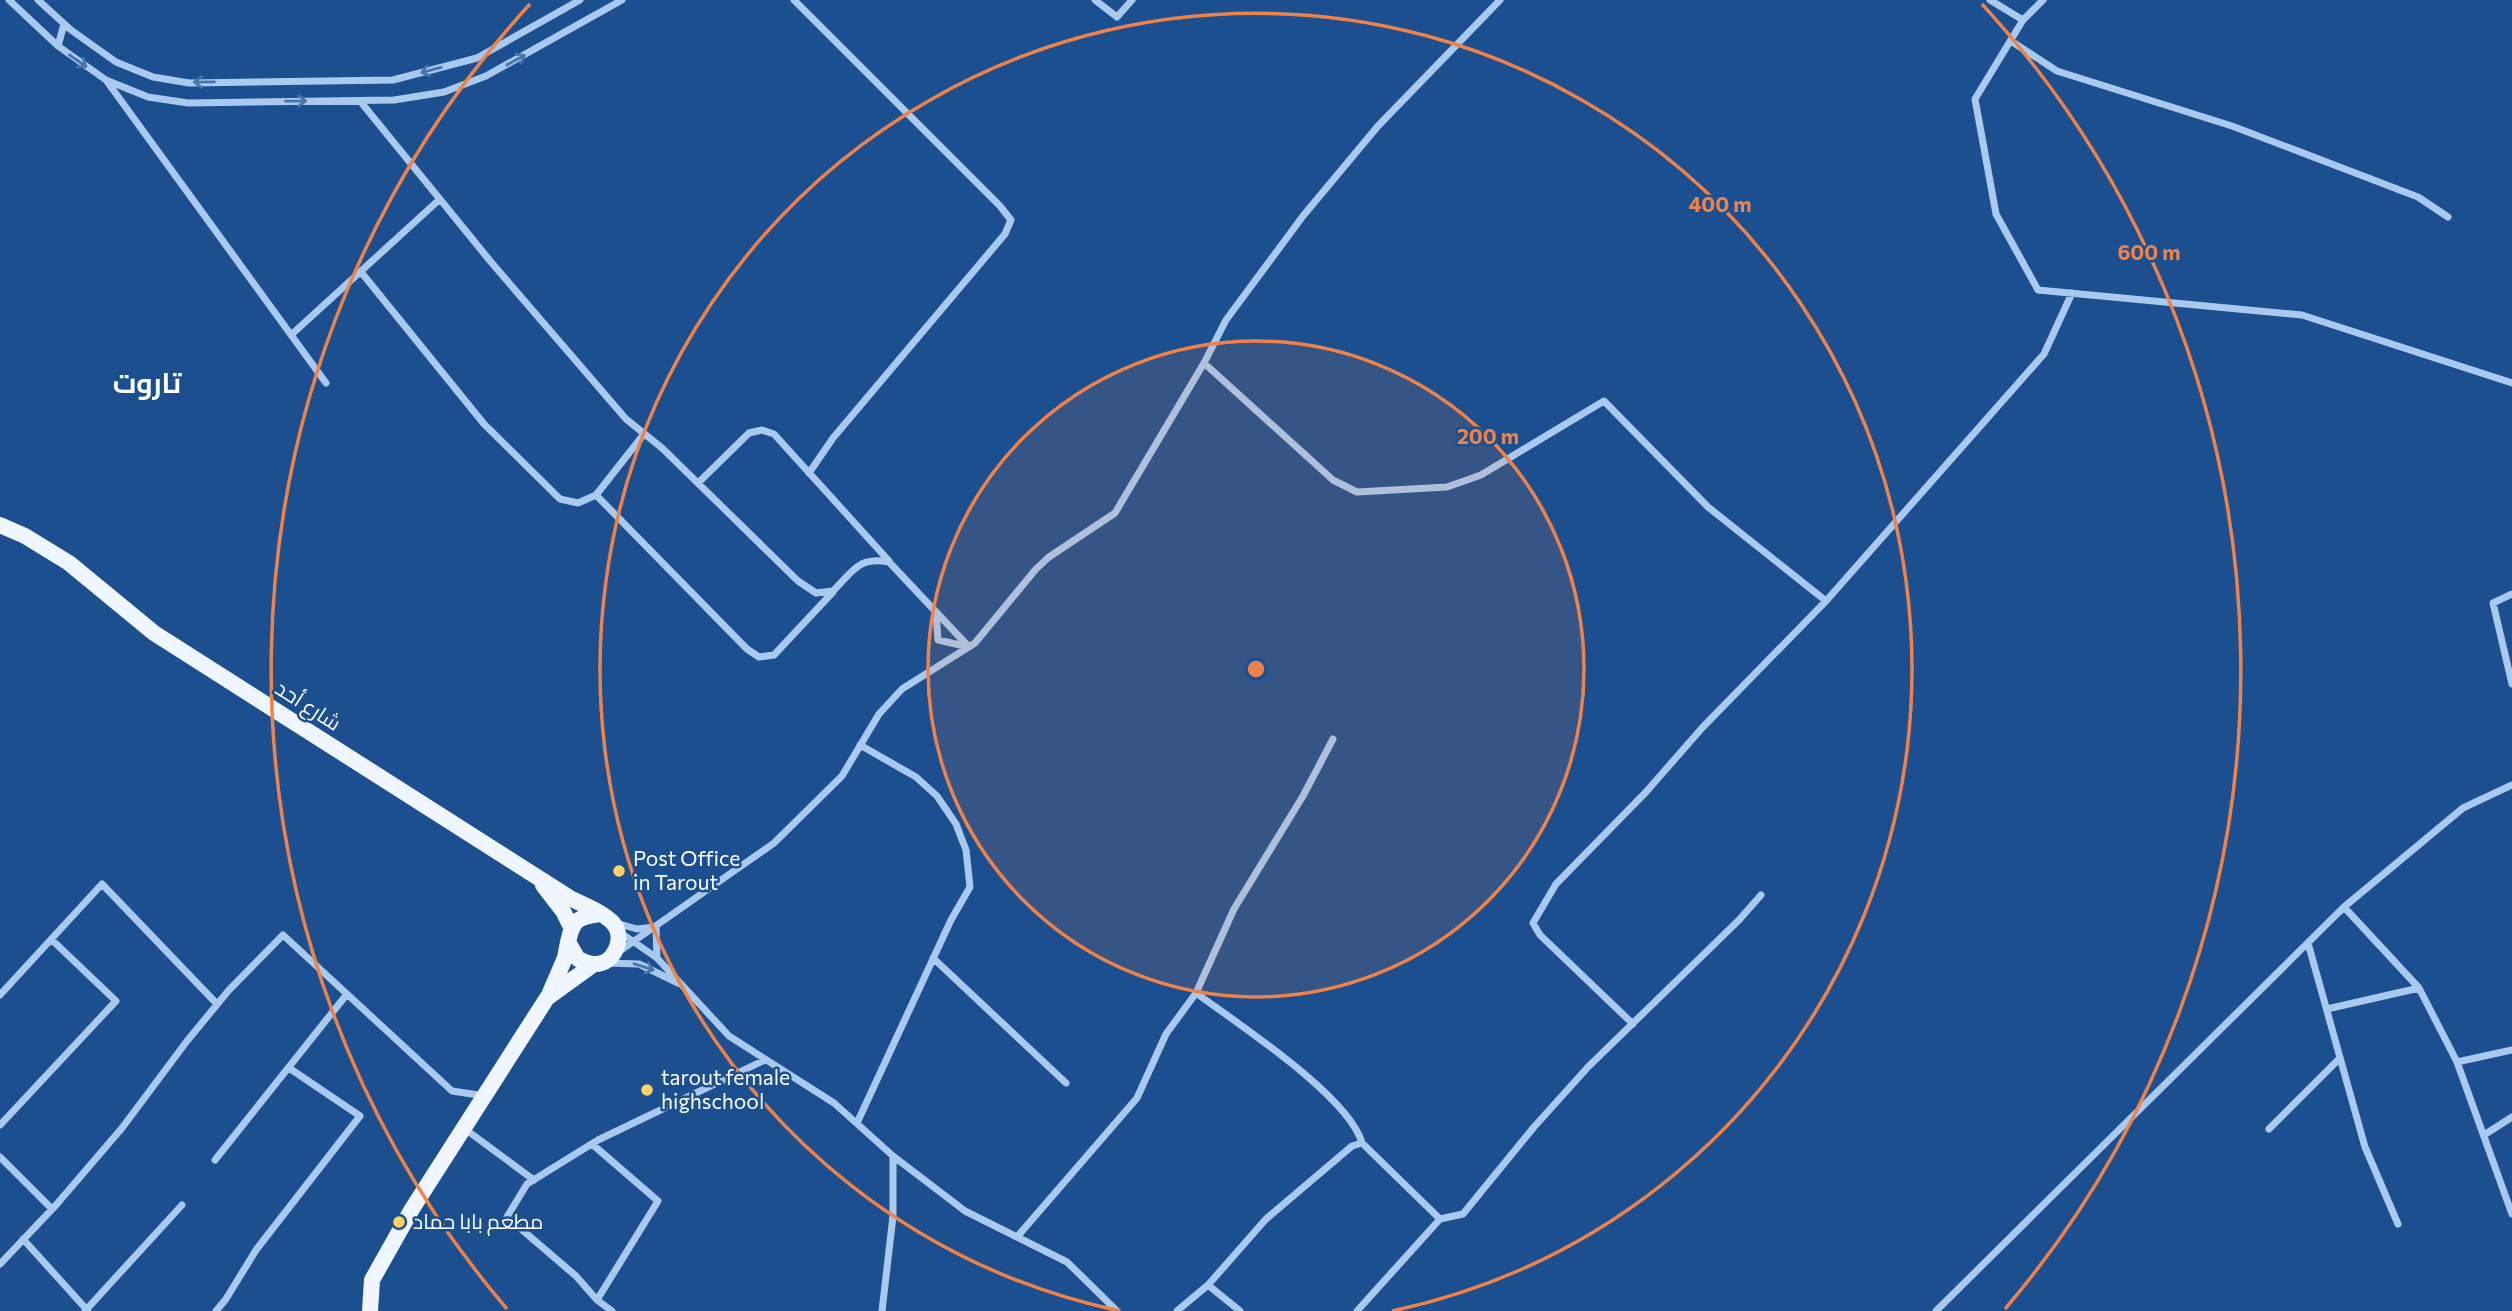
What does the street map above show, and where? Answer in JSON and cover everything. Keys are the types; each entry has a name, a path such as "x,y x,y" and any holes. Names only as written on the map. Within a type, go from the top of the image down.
{"main road":[{"name":"شارع أحد","path":"0,525 25,536 69,563 154,633 610,923"},
{"path":"535,875 563,911 578,959 603,961"},
{"path":"369,1311 372,1280 412,1209 547,998 565,958 570,934 582,916 610,923 618,943 603,961 547,998"}],"street":[{"path":"9,0 58,46 106,80 148,97 188,103 394,100 444,92 486,76 622,0"},
{"path":"38,0 64,24 116,62 153,77 189,83 393,80 477,58 580,0"},
{"path":"794,0 1011,220 1005,234 833,438 809,473"},
{"path":"1096,0 1117,17 1132,0"},
{"path":"603,961 636,941 774,843 842,776 879,714 902,689 975,643 1036,569 1049,557 1115,513 1204,363 1226,320 1303,216 1378,126 1500,0"},
{"path":"1990,0 2023,20"},
{"path":"2043,0 2023,20 1975,99 1996,214 2038,290 2302,315 2512,383"},
{"path":"58,46 64,24"},
{"path":"2011,41 2057,71 2232,126 2417,197 2448,217"},
{"path":"106,80 326,383"},
{"path":"360,100 491,262 617,408 798,581 816,593 833,591"},
{"path":"291,335 440,200"},
{"path":"361,272 484,424 560,499 578,503 595,491 644,434"},
{"path":"1633,1024 1540,935 1533,923 1556,884 1825,601 2044,354 2072,293"},
{"path":"1204,363 1333,480 1357,492 1447,487 1480,475 1604,401 1708,507 1825,601"},
{"path":"698,483 749,433 762,430 774,434 969,647"},
{"path":"595,491 747,649 759,657 774,655 858,566 873,559 889,562"},
{"path":"2512,594 2493,603 2512,684"},
{"path":"936,612 938,640 969,647"},
{"path":"1017,1237 1137,1098 1166,1034 1196,993 1234,909 1303,796 1334,739"},
{"path":"857,1123 933,958 970,887 966,850 956,824 937,796 916,777 860,745"},
{"path":"1936,1311 2344,907 2463,808 2512,785"},
{"path":"0,995 102,884 218,1004"},
{"path":"1357,1311 1440,1219 1463,1214 1543,1116 1588,1067 1762,895"},
{"path":"2344,907 2419,988 2457,1062 2512,1214"},
{"path":"610,923 637,929 656,927"},
{"path":"610,923 657,958 729,1036 834,1103 893,1156 965,1211 1067,1262 1117,1311"},
{"path":"656,927 657,958"},
{"path":"0,1264 122,1128 218,1004 283,935 452,1091 486,1096"},
{"path":"0,1125 116,1001 52,940"},
{"path":"2308,943 2365,1147 2399,1224"},
{"path":"933,958 1066,1083"},
{"path":"603,961 639,964 681,985"},
{"path":"2327,1009 2419,988"},
{"path":"1196,993 1323,1088 1359,1132 1362,1143 1440,1219"},
{"path":"215,1160 347,994"},
{"path":"2457,1062 2512,1050"},
{"path":"2269,1129 2340,1058"},
{"path":"612,1311 508,1217 527,1184 592,1144 765,1060"},
{"path":"216,1311 256,1250 360,1116 289,1068"},
{"path":"2484,1135 2512,1117"},
{"path":"465,1129 534,1180"},
{"path":"1177,1311 1208,1285 1266,1219 1352,1146 1362,1143"},
{"path":"592,1144 658,1201 597,1300"},
{"path":"882,1311 893,1216 893,1156"},
{"path":"0,1157 52,1209"},
{"path":"23,1240 86,1310 182,1205"},
{"path":"1208,1285 1240,1311"}],"place":[{"name":"Post Office in Tarout","path":"619,871"},
{"name":"tarout female highschool","path":"647,1090"},
{"name":"مطعم بابا حماد","path":"399,1222"}],"district":[{"name":"تاروت","path":"147,383"}]}
